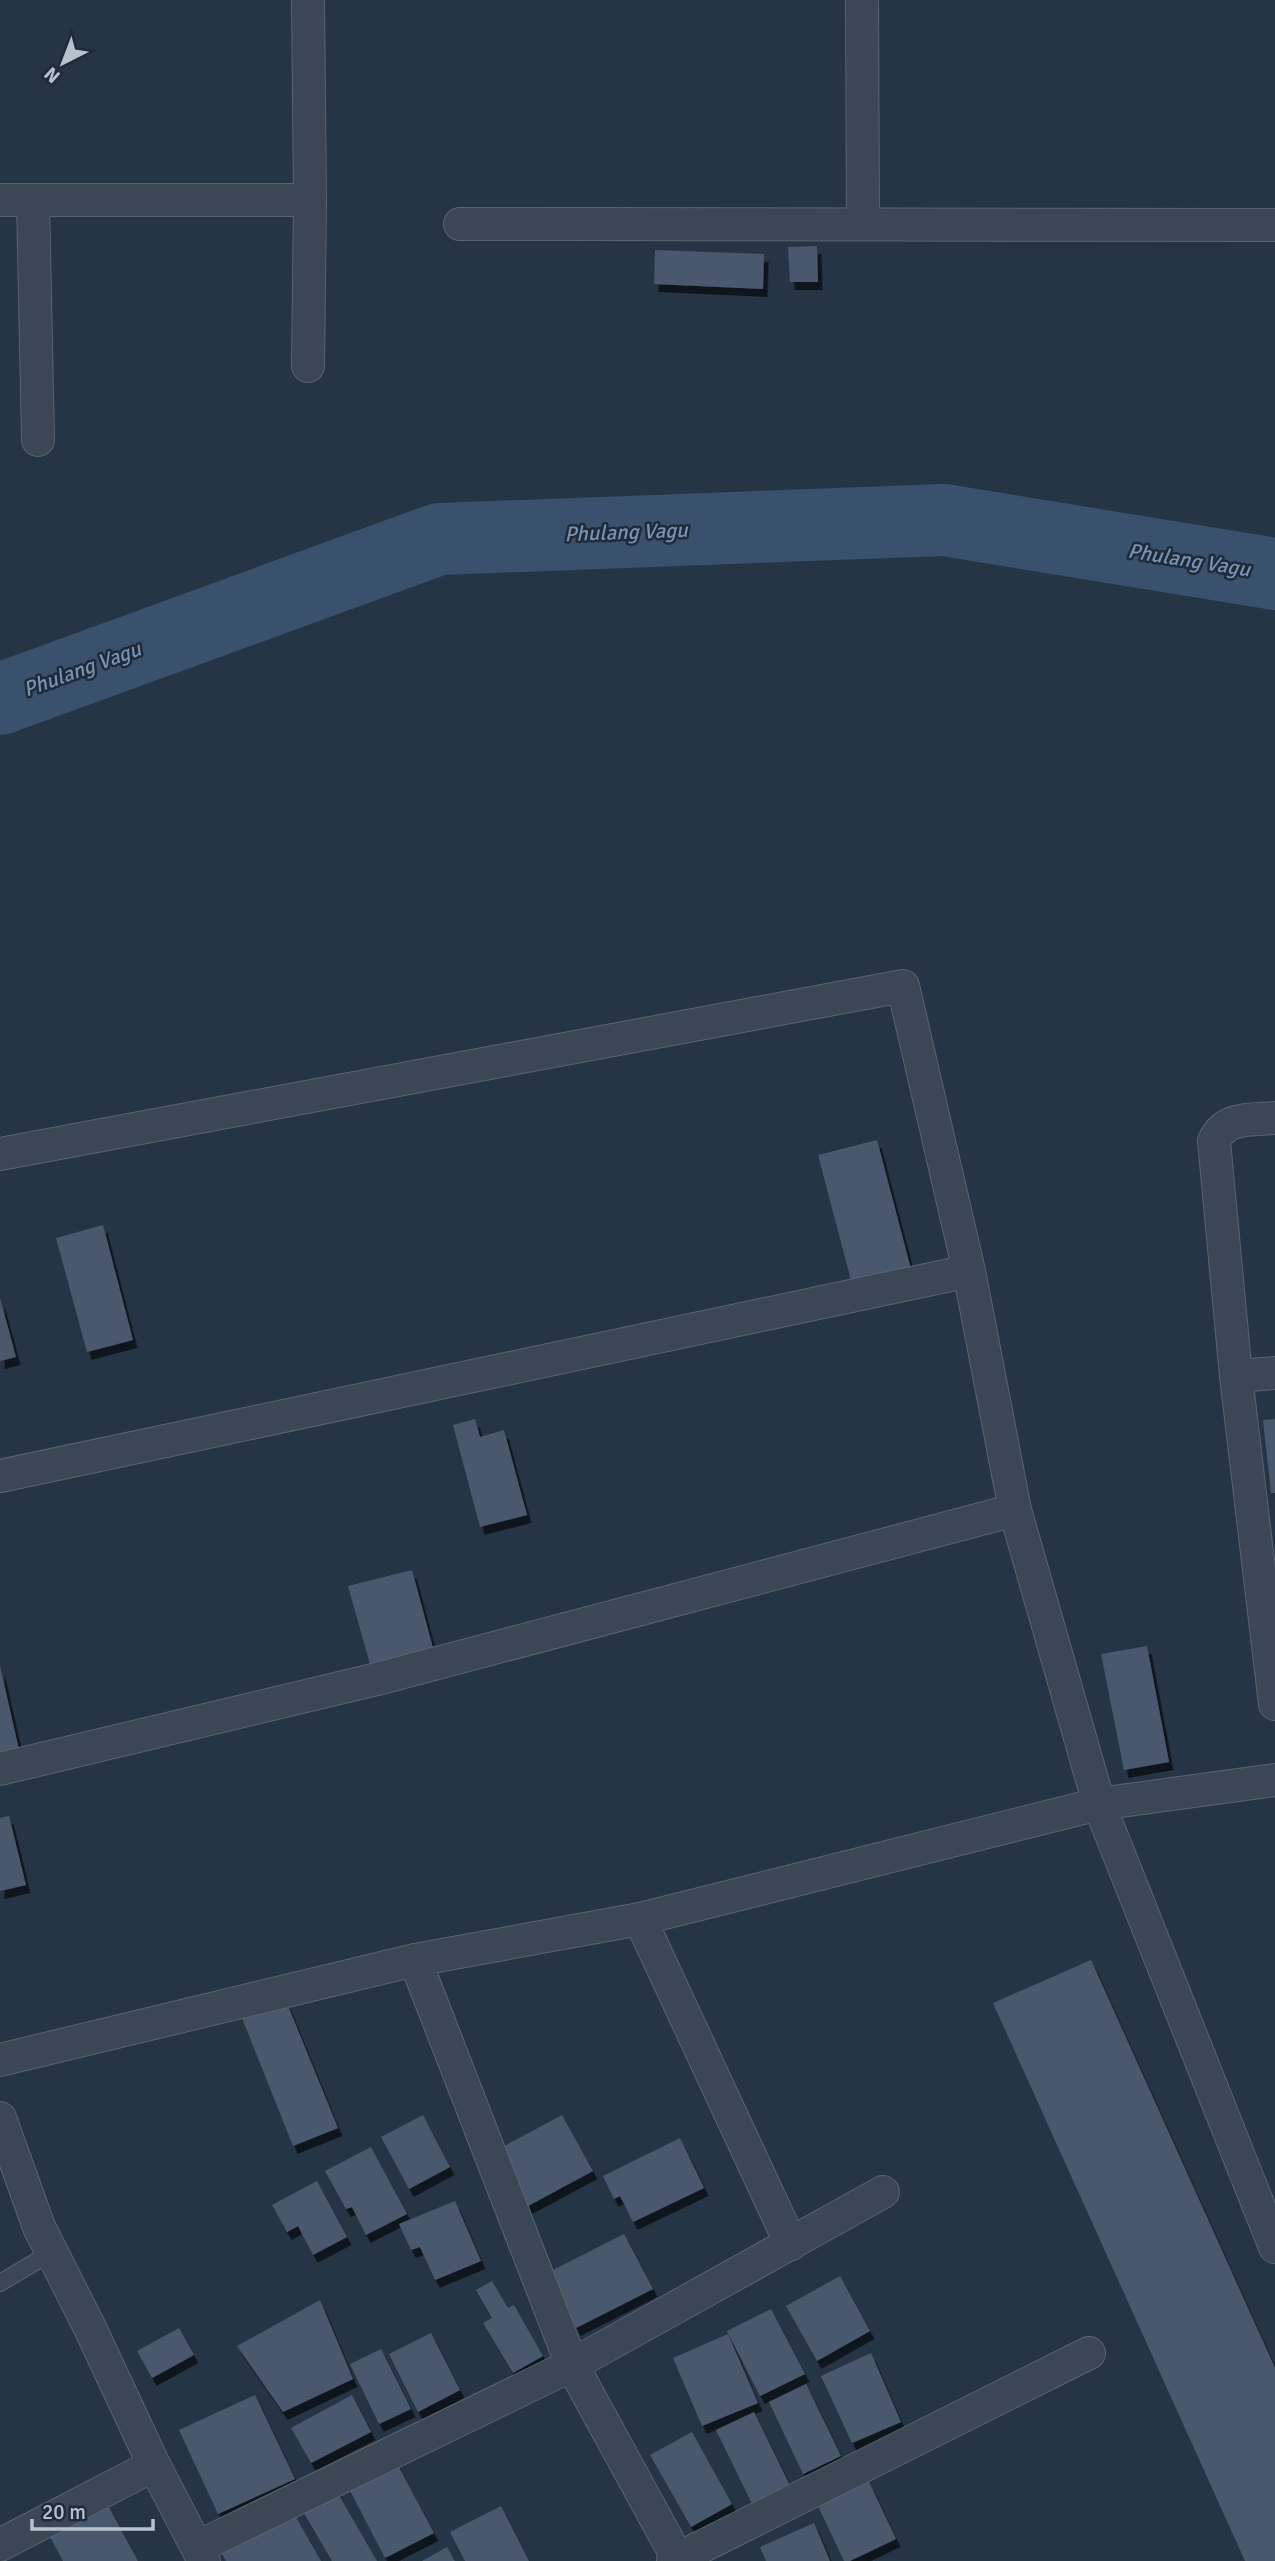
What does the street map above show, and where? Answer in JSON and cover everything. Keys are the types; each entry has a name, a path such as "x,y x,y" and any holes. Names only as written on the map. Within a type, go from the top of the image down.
{"street":[{"path":"308,0 308,366"},
{"path":"862,0 863,224"},
{"path":"0,200 310,200"},
{"path":"33,200 38,440"},
{"path":"460,224 1275,225"},
{"path":"0,1154 903,986 969,1271 1015,1510 1099,1804 1275,2247"},
{"path":"1275,1118 1226,1124 1214,1141 1236,1376 1275,1704"},
{"path":"0,1476 969,1271"},
{"path":"1236,1376 1275,1373"},
{"path":"0,1769 377,1679 1015,1510"},
{"path":"0,2060 415,1960 640,1919 1099,1804 1275,1780"},
{"path":"640,1919 791,2244"},
{"path":"415,1960 572,2365 677,2560 1089,2353"},
{"path":"0,2118 39,2227 154,2465 201,2554 572,2365 883,2192"},
{"path":"0,2545 154,2465"}],"lane":[{"path":"0,2283 52,2252"}],"building":[{"path":"817,246 818,282 790,282 788,247"},
{"path":"655,250 764,254 763,289 654,284"},
{"path":"877,1140 911,1269 852,1284 818,1155"},
{"path":"103,1225 133,1340 87,1352 56,1238"},
{"path":"0,1298 16,1357 0,1361"},
{"path":"475,1419 480,1437 504,1430 527,1515 480,1527 453,1425"},
{"path":"1275,1419 1275,1493 1271,1493 1263,1420"},
{"path":"412,1570 433,1648 370,1664 348,1586"},
{"path":"1147,1646 1169,1762 1124,1770 1101,1654"},
{"path":"0,1666 20,1754 0,1758"},
{"path":"9,1816 26,1885 0,1891 0,1818"},
{"path":"1091,1960 1275,2368 1275,2561 1245,2561 993,2003"},
{"path":"286,2001 338,2128 293,2146 242,2018"},
{"path":"423,2115 450,2167 409,2189 381,2137"},
{"path":"562,2115 593,2171 528,2206 497,2150"},
{"path":"680,2138 704,2188 633,2222 620,2196 614,2199 603,2176"},
{"path":"371,2147 407,2214 366,2235 352,2207 346,2209 325,2171"},
{"path":"317,2181 347,2237 313,2255 298,2226 287,2232 272,2205"},
{"path":"455,2201 481,2261 435,2280 420,2247 411,2250 399,2224"},
{"path":"624,2234 653,2289 576,2328 547,2273"},
{"path":"840,2276 870,2331 817,2361 786,2306"},
{"path":"492,2281 508,2308 514,2305 543,2356 513,2373 483,2323 492,2318 476,2290"},
{"path":"320,2300 353,2379 283,2412 237,2346"},
{"path":"771,2309 805,2374 760,2396 727,2331"},
{"path":"179,2328 194,2355 152,2378 137,2351"},
{"path":"431,2333 460,2390 418,2412 389,2354"},
{"path":"728,2334 758,2403 702,2426 673,2358"},
{"path":"381,2349 411,2409 379,2424 350,2364"},
{"path":"871,2353 901,2422 852,2443 821,2376"},
{"path":"806,2384 841,2456 803,2474 769,2402"},
{"path":"255,2395 295,2479 218,2514 179,2430"},
{"path":"352,2395 371,2432 311,2463 291,2428"},
{"path":"754,2412 794,2494 756,2512 716,2430"},
{"path":"692,2432 732,2504 691,2527 650,2455"},
{"path":"393,2456 434,2533 385,2558 345,2481"},
{"path":"869,2482 896,2539 850,2561 844,2561 818,2506"},
{"path":"333,2485 377,2561 332,2561 299,2505"},
{"path":"106,2502 138,2561 63,2561 48,2533"},
{"path":"501,2506 529,2561 465,2561 450,2532"},
{"path":"293,2512 321,2561 226,2561 221,2552"},
{"path":"814,2523 830,2561 766,2561 760,2547"},
{"path":"447,2547 455,2561 422,2561"}],"waterway":[{"name":"Phulang Vagu","path":"0,699 439,539 944,520 1275,574"}]}
